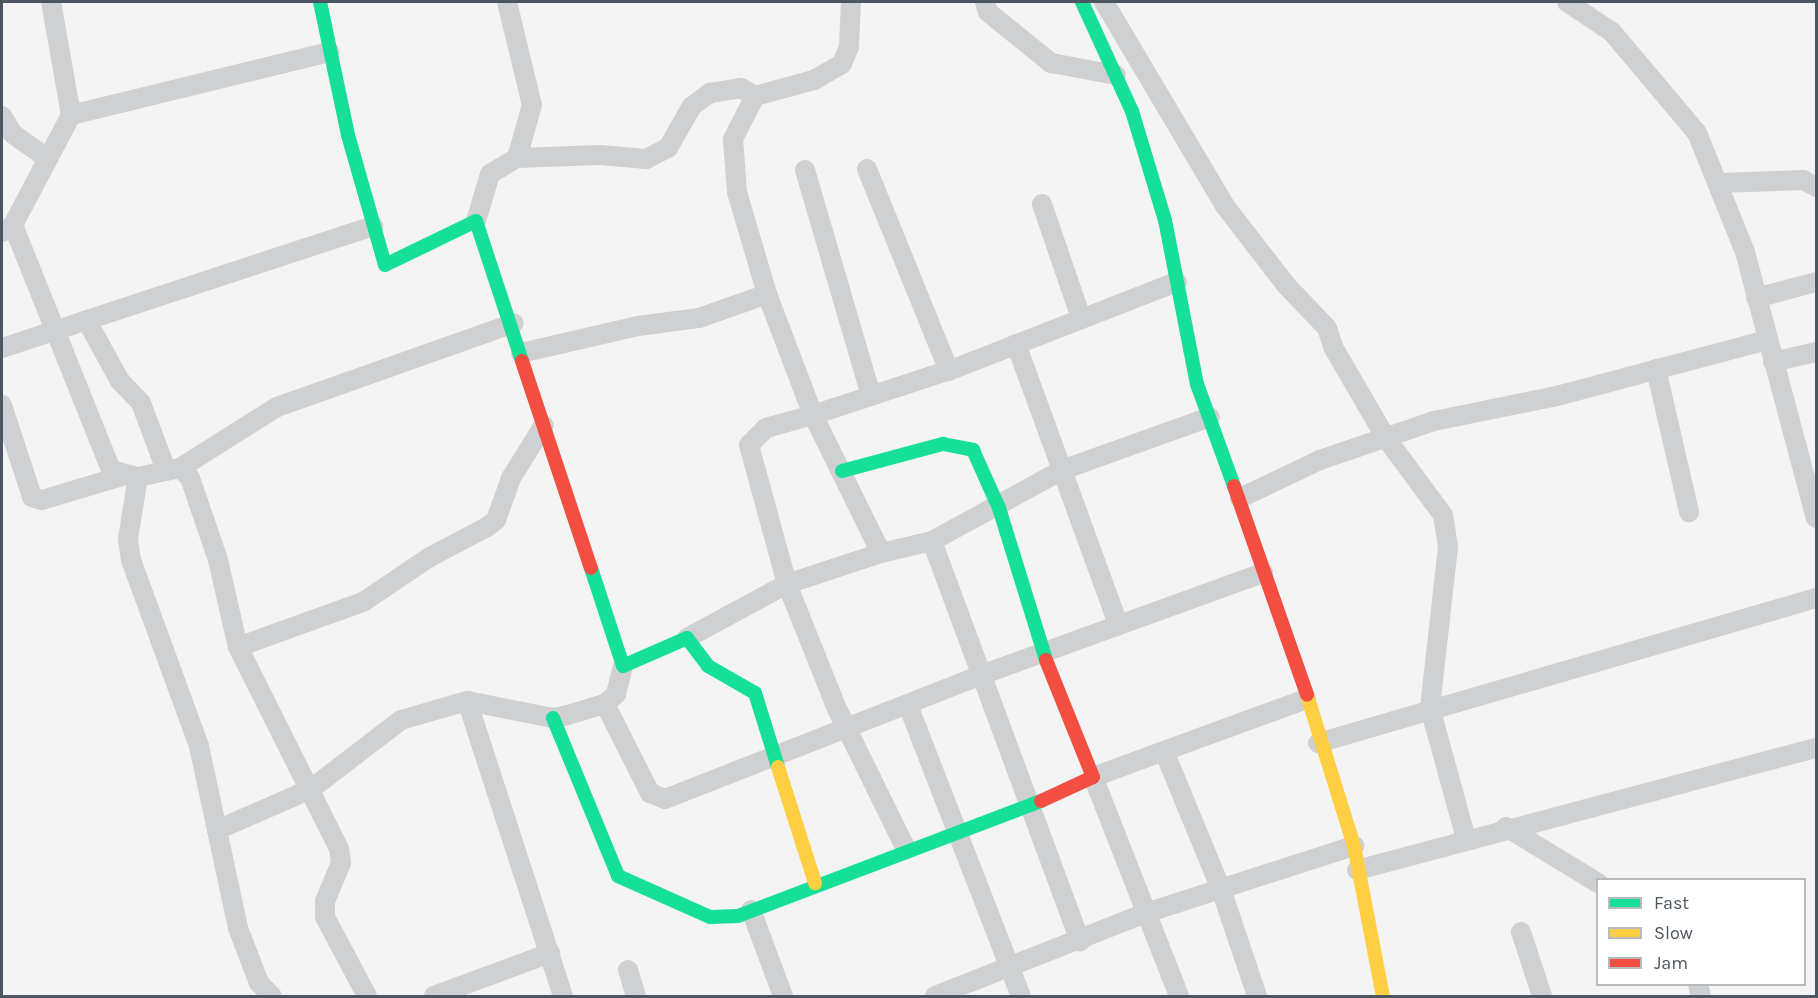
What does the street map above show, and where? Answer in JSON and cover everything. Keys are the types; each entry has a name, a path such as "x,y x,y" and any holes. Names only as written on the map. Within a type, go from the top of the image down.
{"street":[{"path":"51,2 71,115 7,229 111,470 130,476"},
{"path":"320,2 329,52 385,265 476,221"},
{"path":"507,2 531,105 518,158"},
{"path":"218,830 311,789 401,720 467,701 553,718 605,704 616,694 623,666 521,353 514,323 476,221 490,174 518,158 600,155 646,159 668,148 692,106 710,93 741,88 755,96 814,80 842,64 849,47 851,2"},
{"path":"984,2 988,12 1051,63 1116,75"},
{"path":"1082,2 1116,75 1165,220 1197,384 1240,498 1306,699 1318,743 1354,846 1383,996"},
{"path":"1104,2 1225,206 1286,285 1327,328 1333,347 1386,438 1436,501 1448,533 1430,708 1466,839"},
{"path":"1567,2 1612,32 1697,133 1719,183 1756,298 1816,518"},
{"path":"71,115 329,52"},
{"path":"755,96 733,139 737,192 767,294 813,415 881,553"},
{"path":"2,116 13,134 48,159"},
{"path":"867,169 949,370"},
{"path":"805,170 871,396"},
{"path":"1719,183 1812,180"},
{"path":"1041,204 1081,318"},
{"path":"2,348 53,333 227,270 374,226"},
{"path":"906,849 849,730 787,584 749,445 766,428 813,415 949,370 1177,282"},
{"path":"1756,298 1816,282"},
{"path":"521,353 638,326 699,318 767,294"},
{"path":"87,321 120,381 141,403 173,469 190,478 218,560 238,647 311,789 341,863 325,901 325,917 367,996"},
{"path":"2,405 32,497 42,500 130,476 173,469 277,407 514,323"},
{"path":"1240,498 1320,460 1434,421 1656,369 1767,340"},
{"path":"1016,344 1118,624"},
{"path":"1773,362 1816,352"},
{"path":"1656,369 1689,512"},
{"path":"623,666 687,638 739,606 787,584 881,553 932,541 999,508 1062,470 1210,417"},
{"path":"238,647 363,602 430,557 487,527 496,520 511,478 544,425"},
{"path":"842,471 943,444 965,446 981,461 999,508 1044,656 1179,996"},
{"path":"130,476 128,539 131,560 199,746 238,928 259,983 272,996"},
{"path":"932,541 1080,942"},
{"path":"605,704 650,793 657,799 776,758 981,675 1044,656 1118,624 1263,573"},
{"path":"1318,743 1430,708 1816,598"},
{"path":"687,638 708,666 755,693 815,883"},
{"path":"553,718 618,876 710,917 751,910 906,849 1030,806 1093,777 1306,699"},
{"path":"467,701 563,996"},
{"path":"908,705 1021,996"},
{"path":"1357,870 1506,827 1816,748"},
{"path":"1164,751 1221,889 1257,996"},
{"path":"1506,827 1596,882"},
{"path":"939,996 1080,942 1146,913 1354,846"},
{"path":"751,910 783,996"},
{"path":"1521,932 1542,996"},
{"path":"434,996 482,988 550,953"},
{"path":"628,970 636,996"}],"traffic: fast":[{"path":"320,2 348,135 385,265 476,221 522,361"},
{"path":"1082,2 1132,111 1165,220 1197,384 1234,486"},
{"path":"842,471 943,444 973,450 999,508 1046,660"},
{"path":"591,568 623,666 687,638 708,666 755,693 778,767"},
{"path":"553,718 618,876 710,917 738,916 1041,801"}],"traffic: slow":[{"path":"1307,695 1354,846 1383,996"},
{"path":"778,767 815,883"}],"traffic: jam":[{"path":"522,361 591,568"},
{"path":"1234,486 1307,695"},
{"path":"1041,801 1093,777 1046,660"}]}
